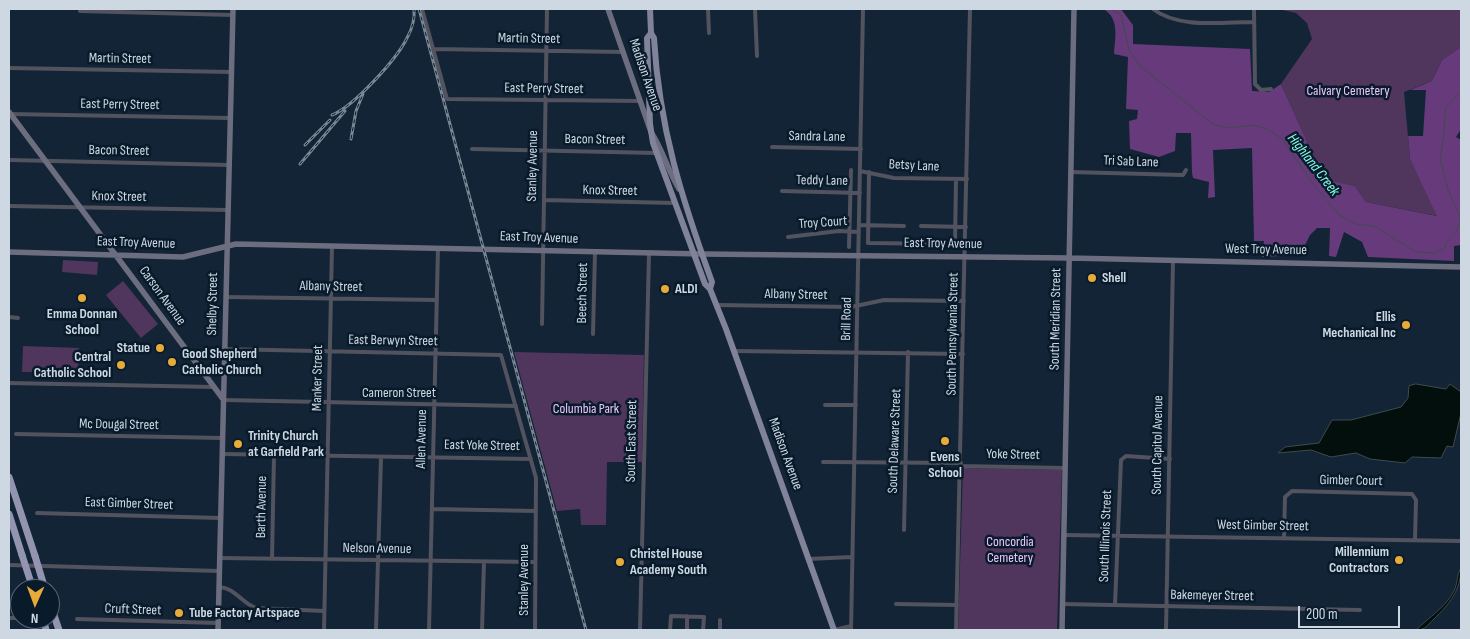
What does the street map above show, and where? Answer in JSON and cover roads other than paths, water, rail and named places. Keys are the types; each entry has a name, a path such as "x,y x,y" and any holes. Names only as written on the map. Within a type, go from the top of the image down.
{"highway":[{"path":"9,477 42,579"},
{"path":"9,514 30,579"}],"main road":[{"name":"Madison Avenue","path":"608,9 641,101 653,143 705,284 710,289 734,351 834,630"},
{"path":"650,9 651,33 654,38 663,121 679,189"},
{"name":"South Meridian Street","path":"1062,630 1074,9"},
{"name":"Shelby Street","path":"218,630 233,12"},
{"path":"651,33 647,38 651,132"},
{"name":"Carson Avenue","path":"9,113 223,399"},
{"name":"Madison Avenue","path":"651,132 679,189 712,282 710,289"},
{"name":"East Troy Avenue","path":"9,252 191,257 227,246 332,246 694,254 1070,258"},
{"name":"West Troy Avenue","path":"1070,258 1461,267"}],"street":[{"path":"179,9 179,14"},
{"path":"422,9 434,49"},
{"name":"Stanley Avenue","path":"542,324 547,9"},
{"path":"708,9 709,33"},
{"path":"755,9 756,56"},
{"name":"Brill Road","path":"851,628 863,9"},
{"name":"South Pennsylvania Street","path":"956,630 966,256 970,9"},
{"path":"1153,9 1164,16 1181,21 1253,22"},
{"path":"1254,9 1255,84 1260,90 1271,89"},
{"path":"80,10 179,14 233,12"},
{"name":"Martin Street","path":"434,49 624,52"},
{"name":"East Perry Street","path":"434,49 447,99 641,101"},
{"name":"Martin Street","path":"9,68 232,72"},
{"name":"East Perry Street","path":"9,113 230,118"},
{"name":"Sandra Lane","path":"772,147 861,149"},
{"name":"Bacon Street","path":"472,149 657,152"},
{"name":"Bacon Street","path":"9,160 229,165"},
{"path":"849,247 851,170"},
{"name":"Tri Sab Lane","path":"1071,172 1183,175 1186,170"},
{"name":"Betsy Lane","path":"860,171 894,178 967,179"},
{"path":"869,172 868,243 955,244 956,179"},
{"name":"Teddy Lane","path":"782,191 860,193"},
{"name":"Knox Street","path":"544,200 675,203"},
{"name":"Knox Street","path":"9,206 228,210"},
{"path":"859,225 904,226"},
{"path":"921,226 966,227"},
{"name":"Troy Court","path":"788,237 859,232"},
{"name":"Manker Street","path":"324,630 332,246"},
{"name":"Allen Avenue","path":"429,630 438,248"},
{"name":"Beech Street","path":"593,334 595,252"},
{"name":"South East Street","path":"640,630 649,253"},
{"name":"South Capitol Avenue","path":"1166,630 1173,260"},
{"name":"Albany Street","path":"226,297 437,300"},
{"name":"Albany Street","path":"716,305 851,307 884,300 964,301"},
{"path":"9,317 18,318"},
{"name":"East Berwyn Street","path":"224,349 501,355"},
{"path":"734,351 963,354"},
{"name":"South Delaware Street","path":"904,530 908,352"},
{"name":"Stanley Avenue","path":"501,355 536,478 535,630"},
{"path":"9,383 214,387"},
{"name":"Cameron Street","path":"223,399 228,402 516,406"},
{"path":"825,404 856,406"},
{"name":"Mc Dougal Street","path":"16,434 222,438"},
{"name":"East Yoke Street","path":"222,454 531,459"},
{"name":"Barth Avenue","path":"272,559 274,455"},
{"name":"South Illinois Street","path":"1115,605 1119,467 1121,460 1126,456 1170,459"},
{"path":"376,630 381,457"},
{"path":"823,462 855,463"},
{"name":"Yoke Street","path":"855,463 905,462 1065,468"},
{"name":"Gimber Court","path":"1284,538 1285,497 1292,491 1412,494 1416,500 1415,540"},
{"path":"432,509 536,511"},
{"name":"East Gimber Street","path":"37,513 220,518"},
{"name":"West Gimber Street","path":"1064,535 1461,541"},
{"name":"Nelson Avenue","path":"219,558 535,562"},
{"path":"808,559 852,558"},
{"path":"482,630 484,562"},
{"path":"9,565 219,571"},
{"path":"219,589 233,590 247,603 256,608 324,611"},
{"path":"896,604 957,605"},
{"name":"Bakemeyer Street","path":"1062,604 1360,610"},
{"path":"670,630 671,616 704,616 704,630"},
{"path":"687,616 687,630"},
{"name":"Cruft Street","path":"77,619 218,623"},
{"path":"720,620 720,630"},
{"path":"834,630 851,628"}],"waterway":[{"name":"Highland Creek","path":"1110,9 1121,15 1129,50 1139,65 1214,125 1230,128 1254,125 1269,130 1282,139 1311,181 1339,215 1356,224 1374,226 1416,252 1434,253 1444,249 1446,243 1451,238"},
{"name":"Highland Creek","path":"1461,91 1445,109 1444,135 1440,158 1448,190 1461,219"},
{"name":"Highland Creek","path":"1454,235 1461,220"}],"railway":[{"path":"332,115 351,103 362,93 394,58 410,31 414,20 414,9"},
{"path":"419,9 586,630"},
{"path":"351,139 356,111 363,94"},
{"path":"300,164 345,111"},
{"path":"305,145 330,120"}],"place":[{"name":"Shell","path":"1092,278"},
{"name":"ALDI","path":"665,289"},
{"name":"Emma Donnan School","path":"82,298"},
{"name":"Ellis Mechanical Inc","path":"1406,325"},
{"name":"Statue","path":"160,348"},
{"name":"Good Shepherd Catholic Church","path":"172,362"},
{"name":"Central Catholic School","path":"121,365"},
{"name":"Evens School","path":"945,441"},
{"name":"Trinity Church at Garfield Park","path":"238,444"},
{"name":"Millennium Contractors","path":"1399,560"},
{"name":"Christel House Academy South","path":"620,562"},
{"name":"Tube Factory Artspace","path":"179,613"}],"park label":[{"name":"Calvary Cemetery","path":"1348,91"},
{"name":"Columbia Park","path":"586,409"},
{"name":"Concordia Cemetery","path":"1010,550"}]}
